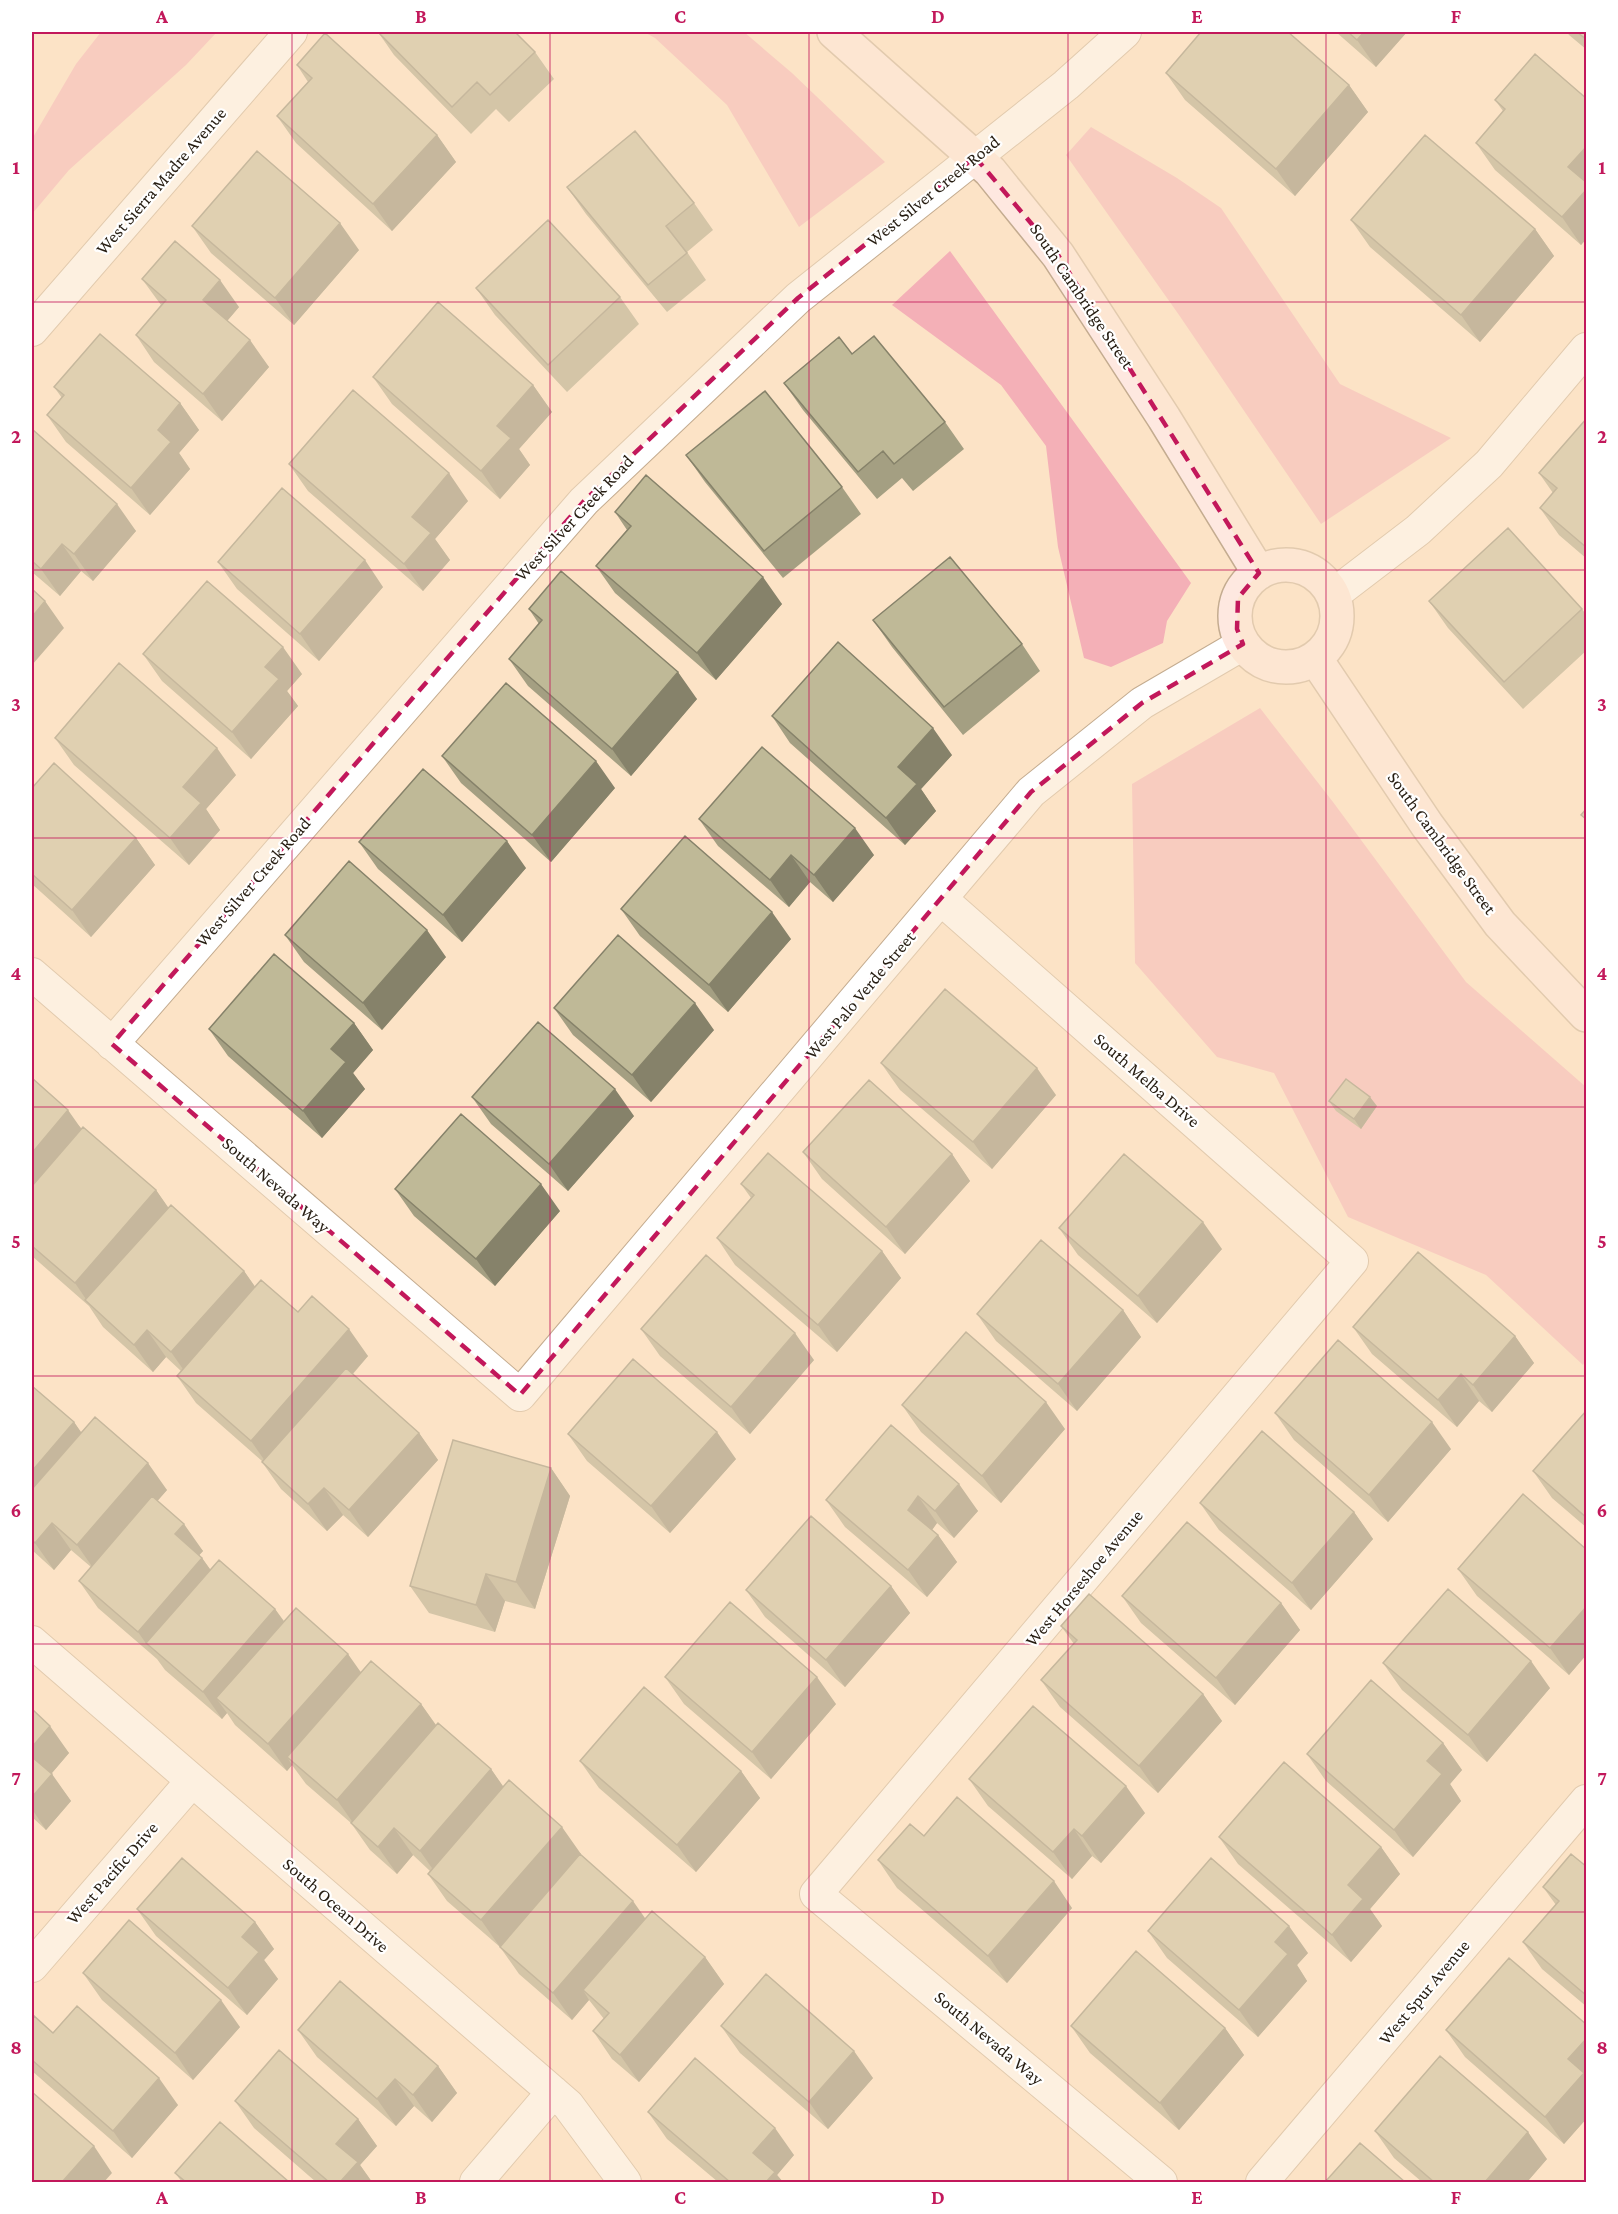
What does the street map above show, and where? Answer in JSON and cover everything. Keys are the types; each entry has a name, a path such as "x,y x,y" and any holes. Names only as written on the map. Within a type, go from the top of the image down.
{"street":[{"name":"West Sierra Madre Avenue","path":"32,330 291,32"},
{"name":"South Cambridge Street","path":"834,32 990,171 1058,255 1164,418 1259,573"},
{"name":"West Silver Creek Road","path":"112,1044 584,501 798,298 1066,85 1125,32"},
{"path":"1333,595 1418,530 1489,464 1587,349"},
{"path":"1292,565 1309,570 1323,581 1333,595 1337,612 1335,630 1327,645 1315,658 1299,665 1284,667 1268,664 1254,656 1243,644 1236,621 1238,598 1246,585 1259,573 1275,566 1292,565"},
{"name":"West Palo Verde Street","path":"520,1395 1031,792 1142,703 1243,644"},
{"name":"South Cambridge Street","path":"1315,658 1427,825 1500,924 1587,1015"},
{"name":"South Melba Drive","path":"941,899 1352,1261"},
{"name":"South Nevada Way","path":"32,974 520,1395"},
{"name":"West Horseshoe Avenue","path":"816,1894 1352,1261"},
{"name":"South Ocean Drive","path":"32,1642 568,2105 625,2182"},
{"name":"West Pacific Drive","path":"32,1966 192,1781"},
{"name":"West Spur Avenue","path":"1262,2182 1587,1801"},
{"name":"South Nevada Way","path":"816,1894 1161,2182"},
{"path":"476,2182 553,2092"}],"highlighted area":[{"path":"975,157 1058,255 1259,573 1238,598 1237,629 1243,644 1142,703 1031,792 520,1395 112,1044 584,501 798,298"}],"shaded area":[{"path":"101,32 217,32 186,65 69,170 32,214 32,139 76,64"},
{"path":"644,32 744,32 792,73 885,162 799,227 727,105 655,38"},
{"path":"1091,127 1177,178 1221,208 1340,384 1451,438 1321,524 1179,315 1066,155"},
{"path":"950,251 1191,583 1167,621 1163,643 1111,667 1084,658 1058,547 1046,446 1001,385 892,305"},
{"path":"1260,708 1333,802 1466,982 1586,1087 1586,1360 1583,1365 1486,1275 1348,1217 1274,1073 1217,1057 1135,963 1132,784"}],"building":[{"path":"378,32 515,32 535,52 490,95 477,82 452,107"},
{"path":"1201,32 1288,32 1349,85 1276,169 1166,73"},
{"path":"1348,32 1364,32 1357,40"},
{"path":"1577,32 1587,32 1587,40"},
{"path":"325,33 437,135 373,204 277,116 312,78 297,65"},
{"path":"1535,54 1587,99 1587,146 1568,167 1587,183 1587,189 1562,217 1476,143 1505,109 1495,100"},
{"path":"635,131 694,203 666,226 687,253 648,285 567,187"},
{"path":"1425,135 1535,229 1461,315 1351,220"},
{"path":"257,151 340,223 275,298 192,226"},
{"path":"548,220 620,297 548,365 476,288"},
{"path":"175,241 220,280 203,300 250,340 203,394 136,335 166,300 142,279"},
{"path":"438,302 533,385 497,426 511,438 481,471 373,377"},
{"path":"100,334 180,403 158,430 171,442 131,488 47,415 64,395 54,387"},
{"path":"874,336 945,422 894,464 883,451 858,472 784,383 839,337 852,354"},
{"path":"353,390 449,473 412,517 431,533 404,564 289,464"},
{"path":"765,391 842,487 764,551 686,455"},
{"path":"1587,418 1587,548 1540,508 1557,488 1539,473"},
{"path":"32,429 117,504 74,554 62,544 41,569 32,561"},
{"path":"646,475 763,577 697,653 596,566 631,526 615,512"},
{"path":"282,488 365,560 300,634 218,562"},
{"path":"1508,528 1582,609 1504,682 1429,601"},
{"path":"950,557 1022,644 944,707 873,620"},
{"path":"561,571 678,672 612,749 509,659 542,620 529,609"},
{"path":"207,581 283,647 265,667 279,679 232,732 143,654"},
{"path":"32,589 45,601 32,617"},
{"path":"838,642 933,728 898,767 917,784 886,818 772,716"},
{"path":"119,663 217,748 183,787 201,803 170,838 55,738"},
{"path":"506,683 596,761 532,835 442,756"},
{"path":"762,747 855,828 814,875 791,855 770,880 699,819"},
{"path":"54,763 136,838 72,910 32,874 32,788"},
{"path":"423,769 507,841 443,915 359,842"},
{"path":"1587,808 1587,820 1581,815"},
{"path":"685,836 772,912 709,985 621,909"},
{"path":"349,861 427,930 363,1003 285,935"},
{"path":"618,935 695,1003 632,1075 554,1008"},
{"path":"274,954 354,1023 331,1049 346,1062 303,1111 209,1029"},
{"path":"945,989 1037,1068 973,1142 881,1063"},
{"path":"538,1022 615,1089 549,1164 472,1097"},
{"path":"32,1078 68,1110 32,1153"},
{"path":"1346,1079 1370,1097 1354,1119 1329,1101"},
{"path":"869,1080 952,1154 886,1227 803,1152"},
{"path":"461,1114 541,1184 476,1259 395,1189"},
{"path":"83,1127 156,1190 75,1283 32,1246 32,1186"},
{"path":"768,1153 882,1251 818,1325 717,1238 754,1195 741,1184"},
{"path":"1124,1154 1203,1222 1138,1296 1059,1228"},
{"path":"171,1205 244,1271 171,1352 147,1330 134,1345 85,1300"},
{"path":"1041,1240 1123,1310 1058,1384 977,1314"},
{"path":"1418,1252 1515,1336 1473,1385 1461,1374 1438,1400 1353,1327"},
{"path":"706,1255 795,1333 731,1407 641,1329"},
{"path":"261,1280 298,1312 312,1296 349,1329 251,1441 177,1376"},
{"path":"966,1332 1046,1402 982,1476 902,1405"},
{"path":"1338,1340 1432,1422 1369,1495 1275,1413"},
{"path":"633,1359 717,1432 651,1506 568,1434"},
{"path":"346,1368 419,1433 349,1510 324,1488 308,1504 262,1462"},
{"path":"32,1386 74,1422 32,1471"},
{"path":"1587,1410 1587,1518 1533,1471"},
{"path":"95,1417 148,1463 77,1545 52,1523 35,1543 32,1540 32,1489"},
{"path":"891,1425 959,1484 935,1511 918,1496 908,1510 938,1535 908,1570 826,1500"},
{"path":"1262,1431 1354,1512 1292,1583 1200,1503"},
{"path":"453,1440 551,1468 516,1582 486,1574 476,1605 410,1586"},
{"path":"1523,1494 1587,1550 1587,1606 1550,1648 1458,1569"},
{"path":"152,1496 184,1524 175,1534 202,1558 138,1632 79,1581"},
{"path":"811,1516 891,1586 826,1660 746,1590"},
{"path":"1187,1522 1281,1603 1216,1678 1122,1596"},
{"path":"219,1560 275,1609 203,1692 146,1643"},
{"path":"1448,1589 1531,1661 1468,1735 1383,1663"},
{"path":"1089,1594 1203,1694 1139,1766 1041,1680 1077,1640 1061,1626"},
{"path":"730,1602 817,1677 752,1752 665,1677"},
{"path":"296,1608 348,1654 268,1744 216,1698"},
{"path":"371,1661 421,1704 337,1800 287,1757"},
{"path":"1371,1680 1443,1743 1427,1761 1442,1774 1394,1830 1307,1754"},
{"path":"644,1687 741,1771 677,1845 580,1761"},
{"path":"1033,1706 1126,1786 1082,1836 1074,1829 1053,1852 969,1779"},
{"path":"32,1709 50,1726 32,1747"},
{"path":"438,1723 491,1769 420,1851 394,1828 378,1847 351,1823"},
{"path":"32,1757 52,1774 32,1797"},
{"path":"1284,1762 1381,1847 1348,1885 1363,1899 1332,1935 1219,1837"},
{"path":"509,1780 562,1827 481,1920 428,1874"},
{"path":"957,1797 1054,1881 988,1956 878,1860 910,1824 924,1836"},
{"path":"580,1854 633,1901 553,1993 500,1947"},
{"path":"1571,1854 1587,1867 1587,1996 1523,1942 1559,1901 1543,1887"},
{"path":"182,1858 255,1922 242,1937 259,1952 228,1988 137,1909"},
{"path":"1211,1858 1289,1926 1275,1942 1288,1954 1239,2010 1148,1931"},
{"path":"652,1911 705,1957 620,2055 593,2031 609,2013 583,1990"},
{"path":"129,1920 221,2000 175,2053 83,1973"},
{"path":"1136,1951 1225,2028 1160,2103 1071,2026"},
{"path":"1509,1958 1587,2025 1587,2038 1568,2059 1584,2073 1545,2117 1446,2030"},
{"path":"766,1974 854,2051 809,2102 721,2026"},
{"path":"340,1981 438,2066 413,2095 395,2079 377,2099 298,2030"},
{"path":"77,2006 159,2078 113,2131 32,2060 32,2019 34,2016 53,2033"},
{"path":"279,2050 358,2119 336,2144 358,2162 340,2182 329,2182 235,2101"},
{"path":"1440,2056 1528,2132 1485,2182 1434,2182 1375,2131"},
{"path":"695,2058 775,2128 753,2153 775,2172 766,2182 730,2182 648,2112"},
{"path":"32,2092 94,2146 62,2182 32,2182"},
{"path":"220,2122 289,2182 186,2182 175,2173"},
{"path":"1360,2143 1405,2182 1325,2182"}]}
